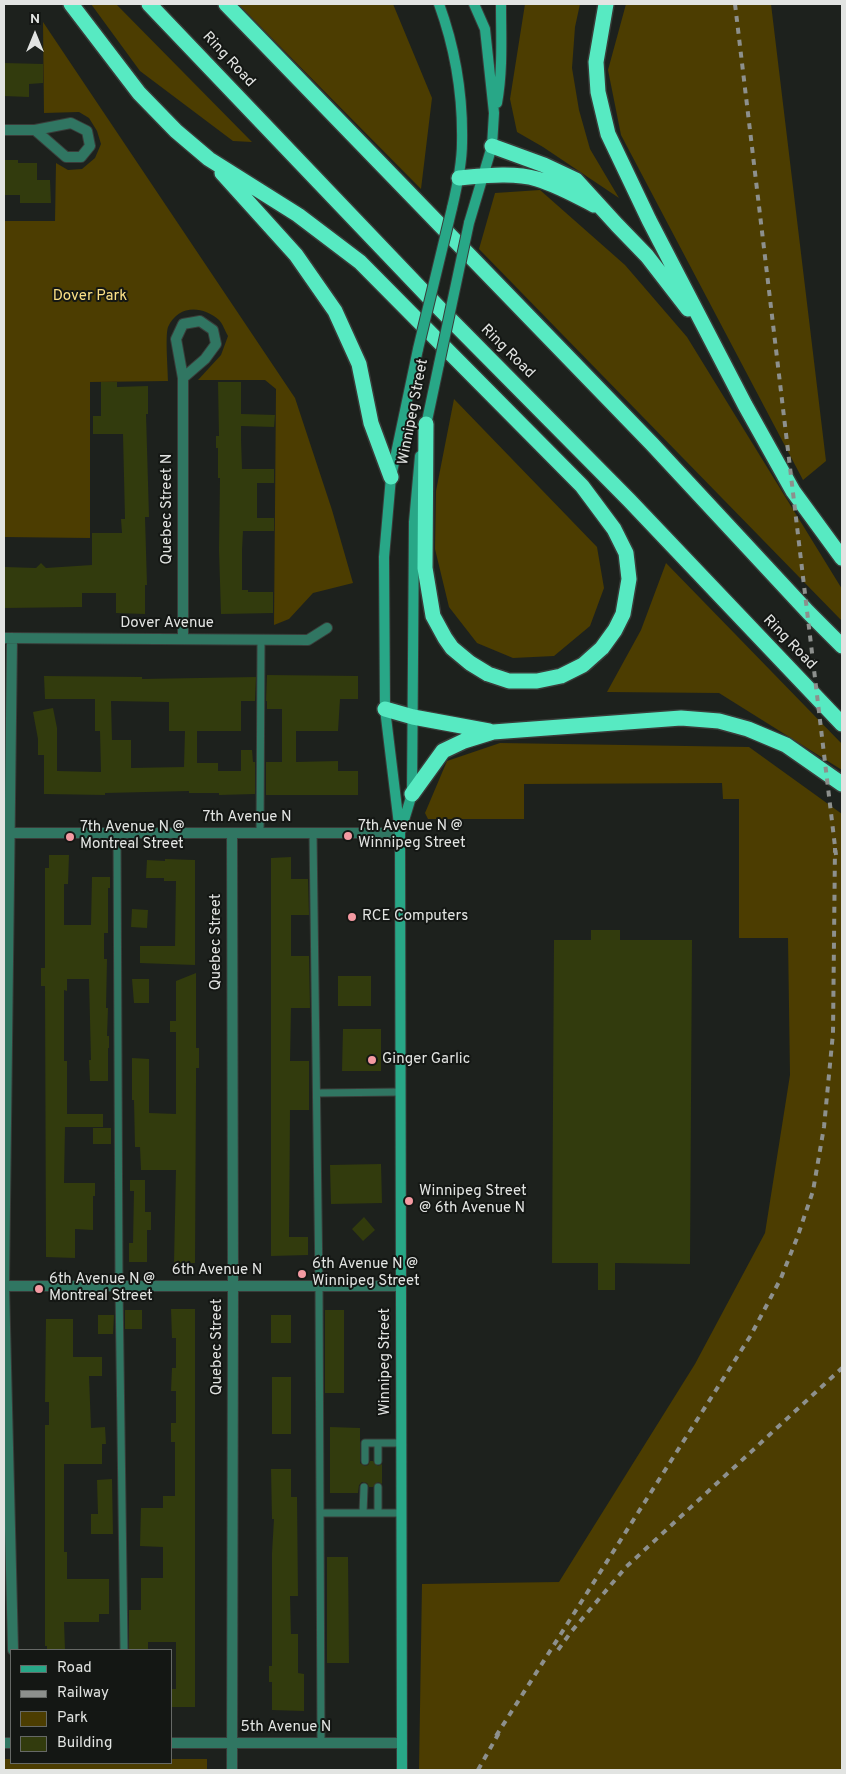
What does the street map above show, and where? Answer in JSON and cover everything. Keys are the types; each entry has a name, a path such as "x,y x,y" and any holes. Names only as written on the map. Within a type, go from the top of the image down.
{"highway":[{"path":"71,4 139,93 176,131 209,159 296,255 335,311 359,364 371,423 391,477"},
{"name":"Ring Road","path":"149,4 441,310 629,500 842,724"},
{"path":"226,4 652,444 842,646"},
{"path":"606,4 596,62 598,92 608,134 649,220 793,491 842,558"},
{"path":"492,146 544,165 576,180 647,256 712,340"},
{"path":"209,159 298,214 360,262 582,486 614,529 626,553 629,579 623,614 615,630 602,648 582,665 561,676 537,681 509,681 488,674 470,663 452,648 445,638 434,616 425,568 426,424"},
{"path":"459,178 484,176 535,178 565,190 604,211"},
{"path":"385,709 412,717 492,732"},
{"path":"412,794 443,751 464,741 492,732 681,718 719,721 748,729 786,745 842,784"}],"main road":[{"name":"Winnipeg Street","path":"402,1770 400,833 385,709 384,557 391,477 418,349 459,178 462,144 457,66 449,30 439,4"},
{"name":"Winnipeg Street","path":"400,833 412,794 414,522 418,474 426,424 469,223 492,146 494,114 485,29 474,4"},
{"path":"494,114 501,83 500,4"}],"street":[{"path":"4,130 35,130 71,123 87,131 90,146 81,157 66,157 35,130"},
{"name":"Quebec Street N","path":"183,378 205,358 216,344 213,330 200,321 183,324 176,339 183,378 183,639"},
{"name":"Dover Avenue","path":"8,638 308,640 326,628"},
{"path":"8,638 4,1286 13,1649"},
{"name":"7th Avenue N","path":"6,833 400,833"},
{"name":"Quebec Street","path":"232,833 234,1286 232,1770"},
{"name":"6th Avenue N","path":"4,1286 401,1286"},
{"name":"5th Avenue N","path":"172,1743 402,1743"}],"lane":[{"path":"260,833 261,640"},
{"path":"117,833 119,1286 124,1649"},
{"path":"313,833 319,1286 321,1743"},
{"path":"316,1093 401,1092"},
{"path":"365,1461 365,1443 401,1443"},
{"path":"378,1443 378,1461"},
{"path":"363,1514 364,1487"},
{"path":"378,1487 378,1514"},
{"path":"320,1514 401,1514"}],"green space":[{"path":"91,4 116,4 252,142 233,141 140,71"},
{"path":"238,4 393,4 432,98 421,189"},
{"path":"525,4 580,4 575,27 572,68 579,110 590,149 619,198 543,147 517,132 510,99"},
{"path":"626,4 771,4 826,461 803,480 621,135 608,70"},
{"name":"Dover Park","path":"43,22 295,398 332,510 353,583 313,593 289,619 274,625 276,389 265,380 198,380 221,355 228,336 219,320 205,312 198,310 184,311 172,320 168,327 168,381 90,382 90,538 4,537 4,221 55,221 56,163 68,170 82,169 95,158 101,144 97,131 89,118 79,112 44,113"},
{"path":"540,190 625,265 687,337 842,589 842,621 479,249 495,193"},
{"path":"454,399 597,547 604,588 590,626 554,656 513,658 477,643 449,607 435,549 436,491"},
{"path":"666,563 842,744 842,770 719,693 607,692 641,630"},
{"path":"500,743 749,747 842,814 842,1770 419,1770 422,1584 559,1582 695,1364 765,1233 790,1075 788,938 739,938 739,799 723,799 722,783 524,784 524,819 428,819 425,813 447,761"},
{"path":"4,1759 10,1759 10,1764 172,1764 172,1759 207,1759 207,1770 4,1770"}],"building":[{"path":"4,63 43,64 43,83 29,84 29,97 4,96"},
{"path":"4,160 18,160 18,163 37,163 37,180 50,180 51,203 20,203 20,195 4,195"},
{"path":"101,382 117,382 117,387 148,386 148,414 146,414 149,517 145,517 147,585 145,585 145,614 116,613 116,593 82,593 82,607 5,608 5,567 36,568 41,563 46,568 92,565 92,533 122,533 121,519 125,519 123,434 93,434 93,416 101,416"},
{"path":"218,382 241,382 241,414 275,415 274,427 241,426 242,469 274,469 274,483 257,483 257,518 274,518 274,531 243,531 242,590 248,590 248,592 273,592 273,613 221,614 219,550 220,478 218,478 218,448 216,448 216,436 219,436"},
{"path":"267,675 358,676 358,699 340,699 338,731 296,731 296,762 338,761 338,771 358,771 358,795 266,795 266,762 282,762 282,709 267,709"},
{"path":"44,676 142,677 142,679 256,677 255,701 241,701 241,731 197,731 197,763 218,763 218,771 241,771 241,750 252,750 253,762 255,762 255,794 219,795 219,793 189,793 189,791 105,793 105,795 44,794 44,755 38,755 38,739 33,712 53,708 57,728 57,771 101,772 100,731 95,731 95,699 45,699","holes":["111,701 169,702 169,731 185,731 184,767 131,768 131,740 112,740"]},
{"path":"49,855 69,855 68,884 64,884 64,925 91,925 92,877 110,877 110,888 108,888 108,933 104,933 104,959 107,959 108,1081 90,1081 89,979 67,979 67,991 64,990 64,1061 67,1061 67,1114 103,1114 103,1127 65,1127 64,1183 95,1183 93,1230 75,1229 75,1258 46,1257 45,986 41,986 41,968 45,968 45,868 49,868"},
{"path":"291,857 291,879 308,879 309,915 291,915 291,956 309,956 310,1008 291,1008 290,1061 309,1061 309,1110 290,1110 289,1237 308,1237 308,1255 271,1256 271,858"},
{"path":"165,859 195,860 195,965 140,963 140,946 175,946 176,881 164,881 164,878 146,878 147,860 165,861"},
{"path":"132,909 148,910 147,928 131,927"},
{"path":"591,930 620,930 620,940 692,940 690,1264 615,1263 615,1290 598,1290 598,1263 552,1263 554,940 591,940"},
{"path":"196,973 196,1048 199,1048 199,1068 196,1068 195,1263 174,1263 176,1170 141,1170 140,1147 135,1147 132,1058 149,1059 149,1113 176,1114 176,1032 170,1032 170,1021 176,1021 176,981"},
{"path":"338,976 371,976 371,1006 338,1006"},
{"path":"132,979 149,979 149,1003 134,1003"},
{"path":"343,1029 381,1029 381,1071 342,1071"},
{"path":"93,1128 111,1128 111,1144 93,1144"},
{"path":"381,1164 382,1203 331,1204 330,1165"},
{"path":"130,1180 145,1180 145,1212 151,1212 151,1230 147,1230 147,1262 129,1262 129,1243 133,1243 134,1191 130,1191"},
{"path":"364,1217 375,1230 363,1241 352,1229"},
{"path":"171,1309 195,1309 195,1707 172,1707 172,1689 176,1689 176,1642 148,1642 148,1649 129,1649 129,1610 141,1610 141,1578 163,1578 163,1547 140,1546 141,1508 163,1508 163,1496 175,1496 175,1442 171,1442 171,1423 176,1423 176,1391 171,1391 172,1368 176,1368 176,1338 172,1338"},
{"path":"125,1310 142,1310 142,1329 125,1329"},
{"path":"325,1310 344,1310 344,1393 325,1393"},
{"path":"98,1315 114,1315 113,1334 98,1334"},
{"path":"271,1315 291,1315 291,1343 271,1343"},
{"path":"46,1319 73,1319 73,1357 102,1357 102,1376 89,1376 91,1428 105,1427 106,1444 102,1444 102,1464 64,1464 64,1552 67,1552 67,1579 109,1579 109,1614 99,1614 99,1622 64,1622 65,1649 47,1649 47,1646 45,1646 45,1425 49,1425 49,1402 45,1402"},
{"path":"272,1377 291,1377 291,1434 272,1434"},
{"path":"330,1427 360,1428 360,1463 365,1466 370,1461 373,1461 378,1466 382,1464 382,1484 378,1482 373,1487 369,1487 367,1483 362,1482 359,1485 358,1493 330,1493"},
{"path":"271,1469 291,1469 291,1497 297,1497 298,1596 290,1596 291,1634 298,1634 298,1673 304,1674 304,1711 272,1710 272,1682 269,1682 269,1666 272,1666 272,1553 274,1519 272,1519"},
{"path":"112,1479 113,1534 91,1534 91,1514 98,1514 97,1480"},
{"path":"327,1557 348,1557 349,1663 327,1663"}],"railway":[{"path":"735,4 836,855"},
{"path":"496,1736 751,1335 781,1278 797,1238 813,1191 824,1127 833,1033 835,848"},
{"path":"558,1650 626,1567 842,1368"},
{"path":"478,1770 500,1731"}],"place":[{"name":"7th Avenue N @ Winnipeg Street","path":"348,836"},
{"name":"7th Avenue N @ Montreal Street","path":"70,837"},
{"name":"RCE Computers","path":"352,917"},
{"name":"Ginger Garlic","path":"372,1060"},
{"name":"Winnipeg Street @ 6th Avenue N","path":"409,1201"},
{"name":"6th Avenue N @ Winnipeg Street","path":"302,1274"},
{"name":"6th Avenue N @ Montreal Street","path":"39,1289"}]}
